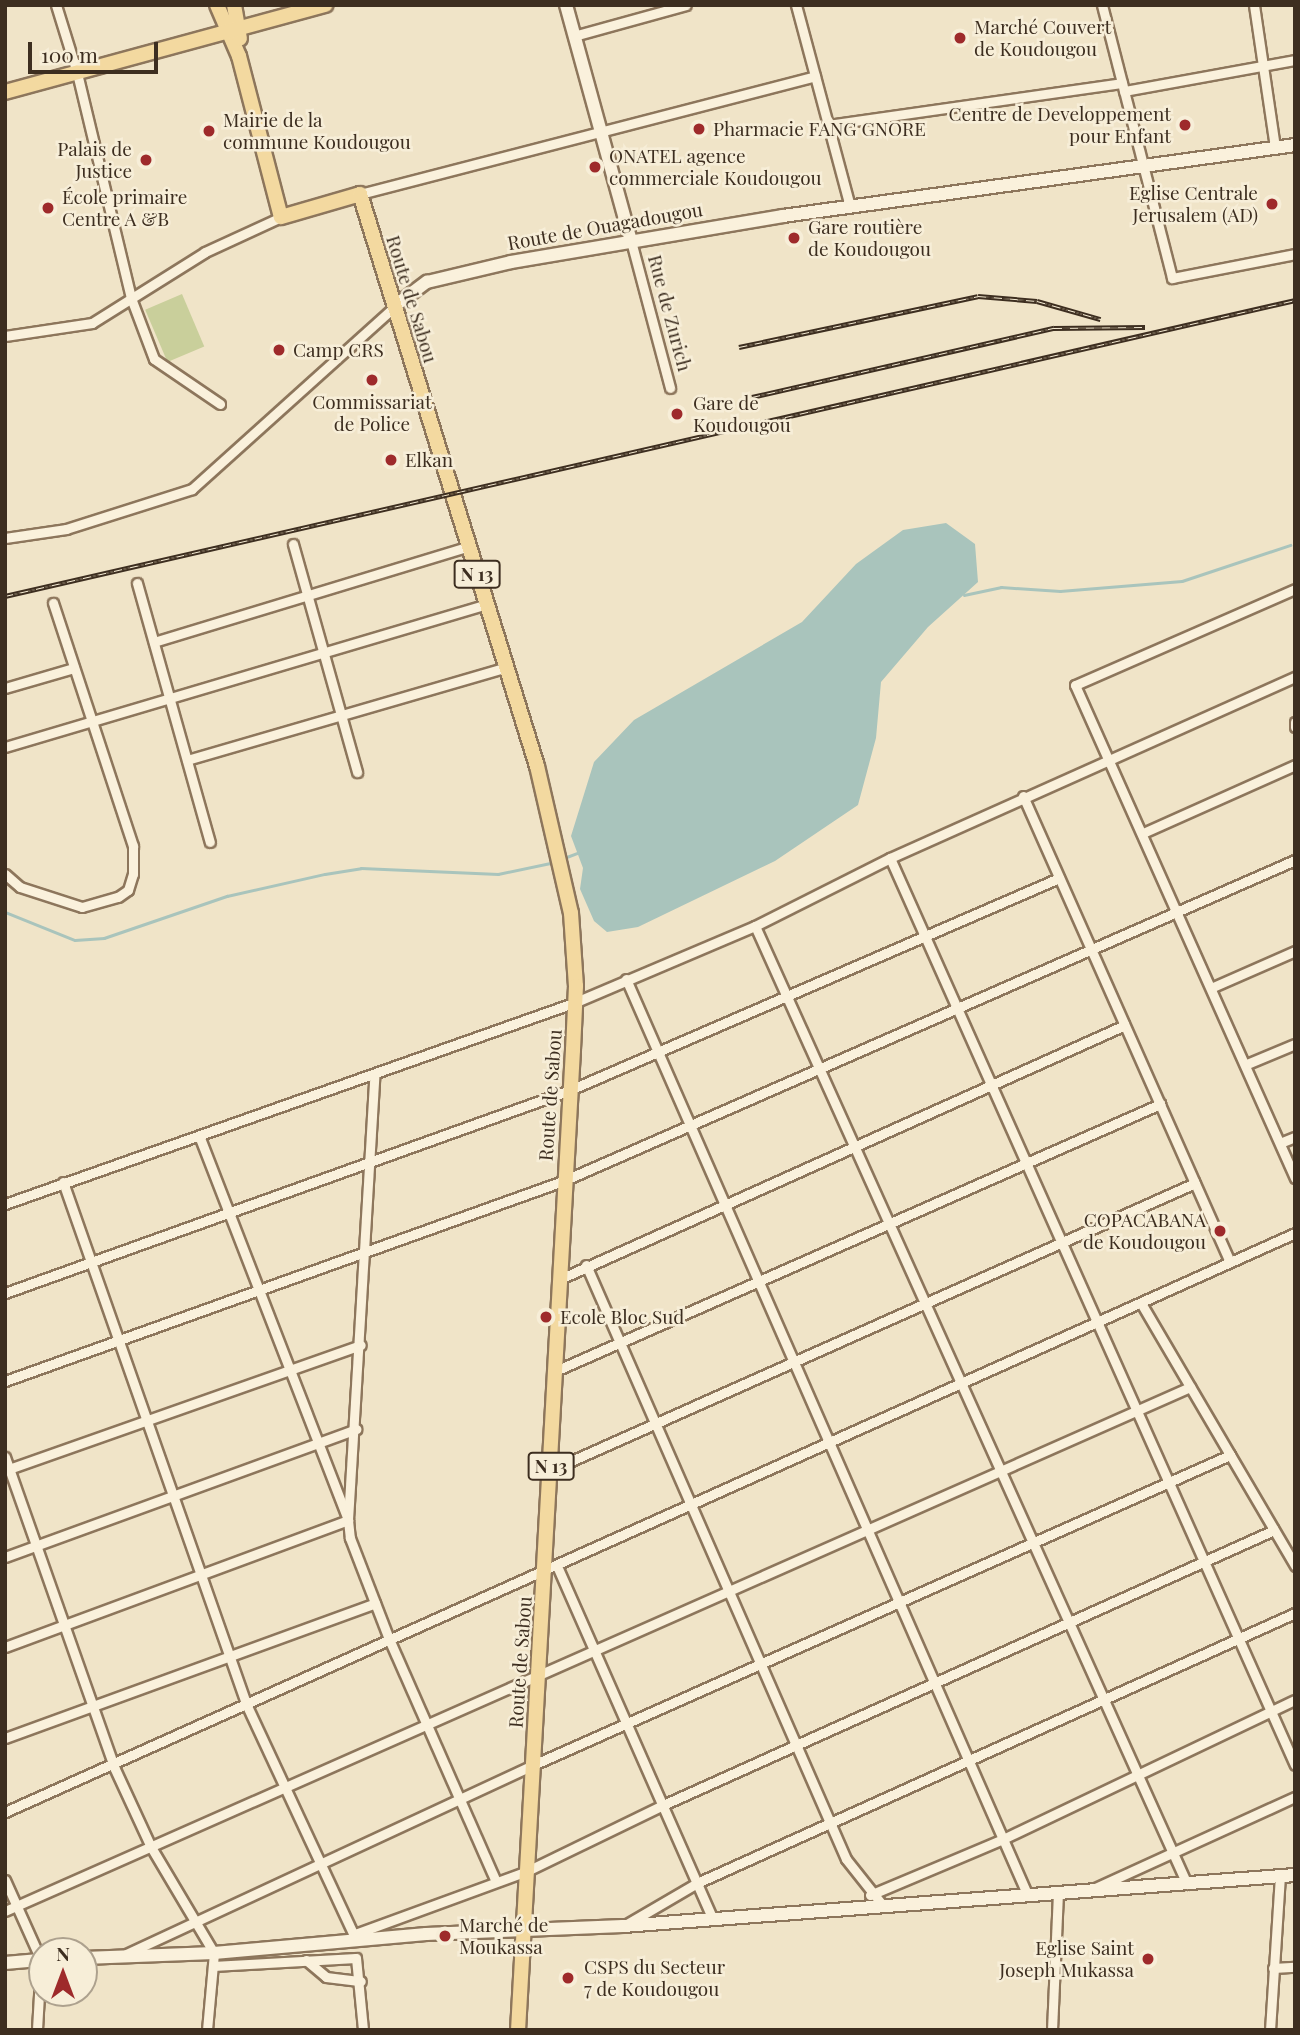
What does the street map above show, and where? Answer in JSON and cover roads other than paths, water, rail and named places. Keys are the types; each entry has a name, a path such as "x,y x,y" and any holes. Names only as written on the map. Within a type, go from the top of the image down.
{"main road":[{"path":"217,5 233,31"},
{"path":"234,5 233,31 281,217 360,194"},
{"path":"5,92 325,5"},
{"name":"Route de Sabou","path":"360,194 507,667 558,843 572,922 576,1002 563,1181 554,1372 551,1568 538,1675 517,2030"}],"street":[{"path":"56,5 77,73 131,298 153,359 220,404"},
{"name":"Rue de Zurich","path":"566,5 670,388"},
{"path":"574,36 686,5"},
{"path":"796,5 850,206"},
{"path":"1102,5 1172,278 1295,254"},
{"path":"1254,5 1275,148"},
{"path":"827,125 1123,87 1262,63 1295,60"},
{"path":"360,194 600,129 815,76"},
{"name":"Route de Ouagadougou","path":"5,538 66,529 192,489 413,290 445,275 631,241 850,206 1295,145"},
{"path":"5,336 92,323 205,252 281,217"},
{"path":"293,544 357,772"},
{"path":"154,642 469,546"},
{"path":"137,583 210,842"},
{"path":"1295,589 1075,685 1213,988 1295,1178"},
{"path":"5,874 20,887 82,907 118,897 128,890 134,867 133,846 53,603"},
{"path":"5,747 487,604"},
{"path":"187,760 507,667"},
{"path":"5,688 74,668"},
{"path":"5,1204 63,1182 200,1138 576,1002 755,926 890,858 1023,796 1295,677"},
{"path":"1143,833 1295,765"},
{"path":"1023,796 1230,1262"},
{"path":"890,858 1295,1765"},
{"path":"5,1381 366,1248 563,1181 691,1128 1295,860"},
{"path":"5,1293 570,1090 1059,878"},
{"path":"755,926 1186,1884"},
{"path":"1213,988 1295,951"},
{"path":"626,979 1028,1896"},
{"path":"560,1279 586,1265 1125,1025"},
{"path":"1247,1065 1295,1044"},
{"path":"374,1076 373,1161 348,1520 349,1538 457,1800 495,1879"},
{"path":"554,1372 1160,1104"},
{"path":"1280,1143 1295,1137"},
{"path":"200,1138 348,1520"},
{"path":"63,1182 247,1706 356,1938"},
{"path":"551,1470 1195,1183"},
{"path":"5,1812 114,1767 389,1639 691,1506 1295,1233"},
{"path":"586,1265 846,1860 870,1895 884,1907"},
{"path":"1141,1303 1295,1566"},
{"path":"7,1470 360,1345"},
{"path":"5,1911 1190,1387"},
{"path":"5,1558 356,1429"},
{"path":"118,1957 626,1723 1230,1455"},
{"path":"5,1457 7,1470 114,1767 151,1847 213,1960 207,2030"},
{"path":"5,1647 348,1520"},
{"path":"356,1938 495,1879 527,1871 663,1805 1274,1530"},
{"path":"551,1568 595,1651 713,1919"},
{"path":"5,1738 375,1603"},
{"path":"623,1926 697,1883 1295,1613"},
{"path":"870,1895 1003,1839 1295,1700"},
{"path":"1087,1892 1295,1797"},
{"path":"213,1960 356,1938 623,1926 1295,1875"},
{"path":"1270,2030 1280,1877"},
{"path":"5,1880 31,1937"},
{"path":"1052,2030 1058,1894"},
{"path":"98,1958 213,1960 356,1958 361,1981 363,2030"},
{"path":"306,1960 326,1977 361,1981"},
{"path":"5,1963 28,1961"},
{"path":"1273,1968 1295,1967"},
{"path":"37,2030 38,2007"}],"water":[{"path":"946,523 975,544 978,582 928,627 881,682 876,738 858,805 775,861 638,927 607,932 594,921 580,889 583,868 571,836 594,762 634,720 802,622 856,564 903,530"}],"waterway":[{"path":"964,595 1001,587 1060,591 1182,581 1290,545"},
{"path":"564,858 577,853"},
{"path":"5,912 75,940 104,938 227,896 325,874 361,868 498,874 555,862"}],"railway":[{"path":"739,347 978,296 1037,301 1100,319"},
{"path":"5,596 1295,300"},
{"path":"752,397 1054,328 1145,327"}],"place":[{"name":"Marché Couvert de Koudougou","path":"960,38"},
{"name":"Centre de Developpement pour Enfant","path":"1185,125"},
{"name":"Pharmacie FANG GNORE","path":"699,129"},
{"name":"Mairie de la commune Koudougou","path":"209,131"},
{"name":"Palais de Justice","path":"146,160"},
{"name":"ONATEL agence commerciale Koudougou","path":"595,167"},
{"name":"Eglise Centrale Jerusalem (AD)","path":"1272,204"},
{"name":"École primaire Centre A &B","path":"48,208"},
{"name":"Gare routière de Koudougou","path":"794,238"},
{"name":"Camp CRS","path":"279,350"},
{"name":"Commissariat de Police","path":"372,380"},
{"name":"Gare de Koudougou","path":"677,414"},
{"name":"Elkan","path":"391,460"},
{"name":"COPACABANA de Koudougou","path":"1220,1231"},
{"name":"Ecole Bloc Sud","path":"546,1317"},
{"name":"Marché de Moukassa","path":"445,1936"},
{"name":"Eglise Saint Joseph Mukassa","path":"1148,1959"},
{"name":"CSPS du Secteur 7 de Koudougou","path":"568,1978"}]}
